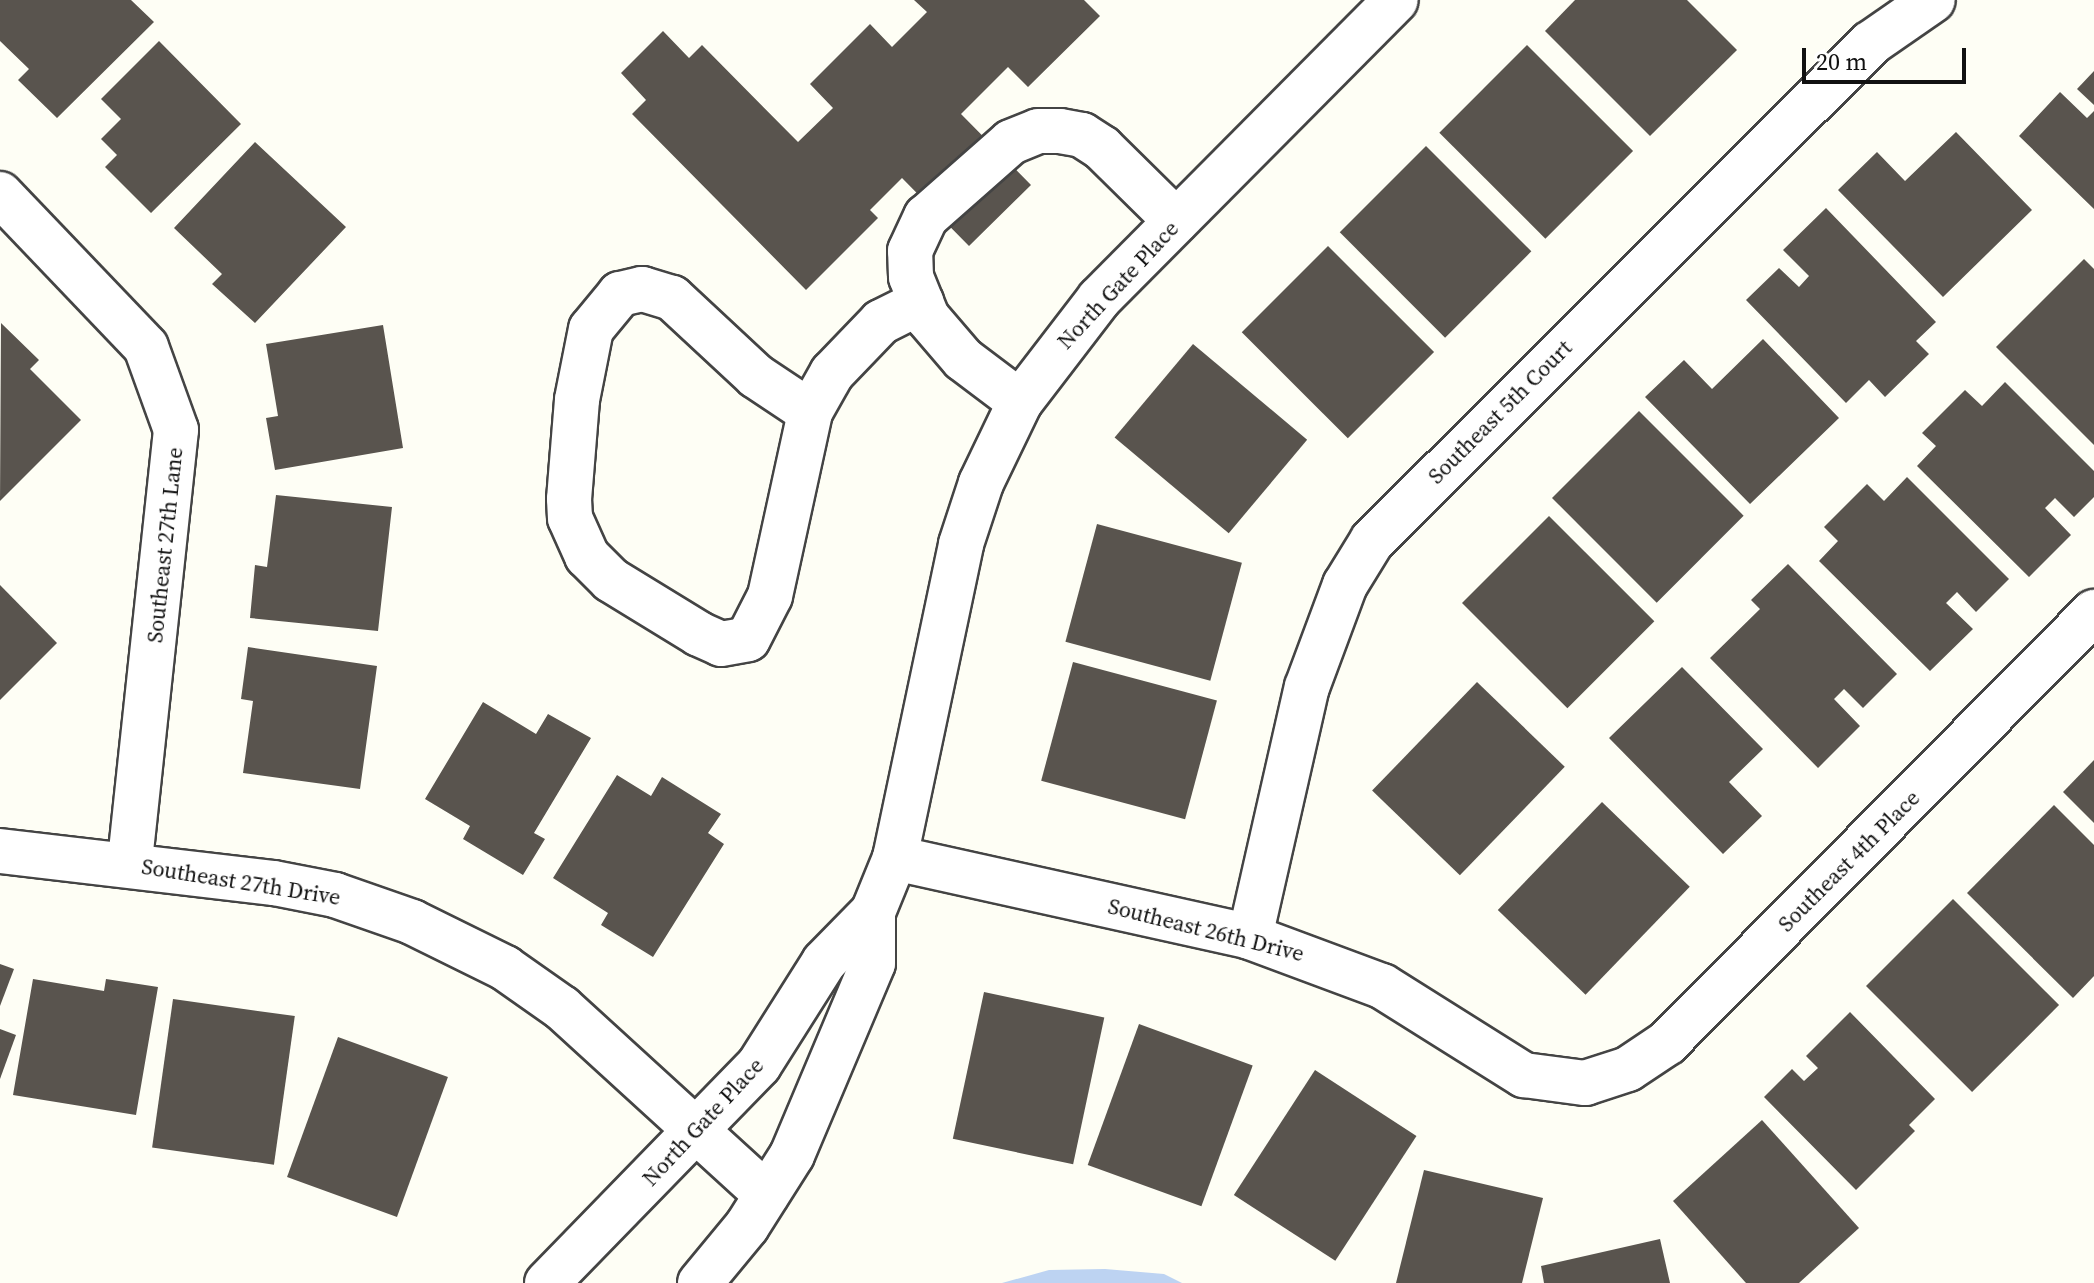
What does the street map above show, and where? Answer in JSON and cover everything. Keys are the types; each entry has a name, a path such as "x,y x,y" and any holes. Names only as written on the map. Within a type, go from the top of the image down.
{"street":[{"name":"North Gate Place","path":"700,1283 767,1195 811,1120 873,963 873,912 895,858 961,544 981,483 1020,402 1091,308 1396,0"},
{"name":"Southeast 5th Court","path":"1250,937 1307,687 1339,598 1372,541 1871,43 1933,0"},
{"path":"1020,402 944,339 921,302 911,277 910,251 917,230 988,157 1038,131 1082,135 1121,165 1176,221"},
{"name":"Southeast 27th Lane","path":"0,194 146,347 176,430 173,495 130,864"},
{"path":"810,412 756,376 672,298 642,289 620,294 591,329 577,400 570,518 587,556 611,580 699,634 721,644 748,639 770,596 810,412 832,373 881,322 921,302"},
{"name":"Southeast 4th Place","path":"1585,1083 1628,1069 1667,1043 2094,612"},
{"name":"Southeast 27th Drive","path":"0,851 130,864 335,895 463,945 562,1008 767,1195"},
{"name":"Southeast 26th Drive","path":"895,858 1250,937 1382,986 1524,1075 1585,1083"},
{"name":"North Gate Place","path":"547,1283 759,1065 824,962 873,912"}],"water":[{"path":"1105,1269 1164,1274 1182,1283 1002,1283 1049,1270"}],"building":[{"path":"0,0 131,0 154,22 57,118 18,80 29,69 0,41"},
{"path":"914,0 1084,0 1100,16 1028,87 1008,67 961,114 1031,185 969,246 902,178 870,210 878,218 806,290 632,114 646,100 621,73 663,31 689,58 702,45 798,142 833,108 810,84 870,24 892,47 927,12"},
{"path":"1575,0 1687,0 1737,50 1650,136 1545,31"},
{"path":"159,41 241,124 151,213 105,167 117,155 101,139 121,119 101,99"},
{"path":"1527,45 1633,151 1545,239 1439,133"},
{"path":"2094,71 2094,105 2077,89"},
{"path":"2060,92 2087,118 2094,111 2094,209 2019,136"},
{"path":"1956,132 2032,210 1943,297 1838,190 1877,152 1905,181"},
{"path":"255,142 346,227 255,323 212,284 222,274 174,228"},
{"path":"1426,146 1531,251 1445,338 1340,232"},
{"path":"1826,208 1936,322 1916,341 1929,354 1885,397 1869,380 1846,403 1746,300 1779,268 1799,287 1809,276 1783,250"},
{"path":"1328,246 1434,352 1348,438 1242,332"},
{"path":"2084,259 2094,269 2094,445 1996,347"},
{"path":"1,323 39,360 30,369 81,420 0,501"},
{"path":"383,325 403,448 275,470 266,418 278,416 266,344"},
{"path":"1763,339 1839,418 1750,504 1645,397 1684,360 1712,389"},
{"path":"1193,344 1307,440 1229,533 1115,437"},
{"path":"2005,382 2094,471 2094,497 2074,517 2055,498 2045,508 2071,535 2029,577 1917,466 1936,446 1922,433 1965,390 1982,406"},
{"path":"1639,411 1744,516 1657,603 1552,498"},
{"path":"1907,477 2009,579 1976,612 1957,592 1946,603 1973,629 1930,671 1819,561 1838,541 1824,527 1867,484 1884,501"},
{"path":"276,495 392,507 378,631 250,618 255,565 267,567"},
{"path":"1549,516 1654,621 1567,708 1462,603"},
{"path":"1097,524 1242,563 1210,681 1065,642"},
{"path":"1788,564 1897,674 1863,708 1844,689 1834,699 1860,726 1818,768 1710,658 1760,609 1751,600"},
{"path":"0,585 57,643 0,700"},
{"path":"248,647 377,666 360,789 243,773 253,701 241,699"},
{"path":"1073,662 1217,701 1185,819 1041,781"},
{"path":"1682,667 1763,749 1729,782 1762,816 1723,854 1609,738"},
{"path":"1477,682 1565,767 1460,875 1372,791"},
{"path":"483,702 536,734 548,714 591,738 534,833 545,839 523,875 463,839 470,826 425,799"},
{"path":"2094,760 2094,823 2063,792"},
{"path":"617,775 651,796 662,777 721,814 708,833 724,844 653,957 601,925 608,913 553,878"},
{"path":"1602,802 1690,887 1586,995 1498,910"},
{"path":"2054,805 2094,845 2094,976 2073,998 1967,893"},
{"path":"1953,899 2059,1005 1972,1092 1866,986"},
{"path":"0,964 14,969 0,1006"},
{"path":"33,979 104,991 106,979 158,987 136,1115 13,1095"},
{"path":"984,992 1104,1018 1073,1164 953,1139"},
{"path":"173,999 295,1016 274,1165 152,1148"},
{"path":"1850,1012 1935,1099 1909,1125 1915,1131 1856,1190 1764,1097 1792,1069 1804,1081 1818,1068 1806,1056"},
{"path":"1139,1024 1253,1065 1201,1206 1088,1165"},
{"path":"0,1029 16,1035 0,1079"},
{"path":"338,1037 448,1077 397,1217 287,1177"},
{"path":"1315,1070 1416,1136 1335,1261 1234,1195"},
{"path":"1762,1120 1859,1228 1799,1283 1746,1283 1673,1201"},
{"path":"1424,1170 1543,1198 1522,1283 1396,1283"},
{"path":"1660,1239 1670,1283 1544,1283 1541,1266"}]}
